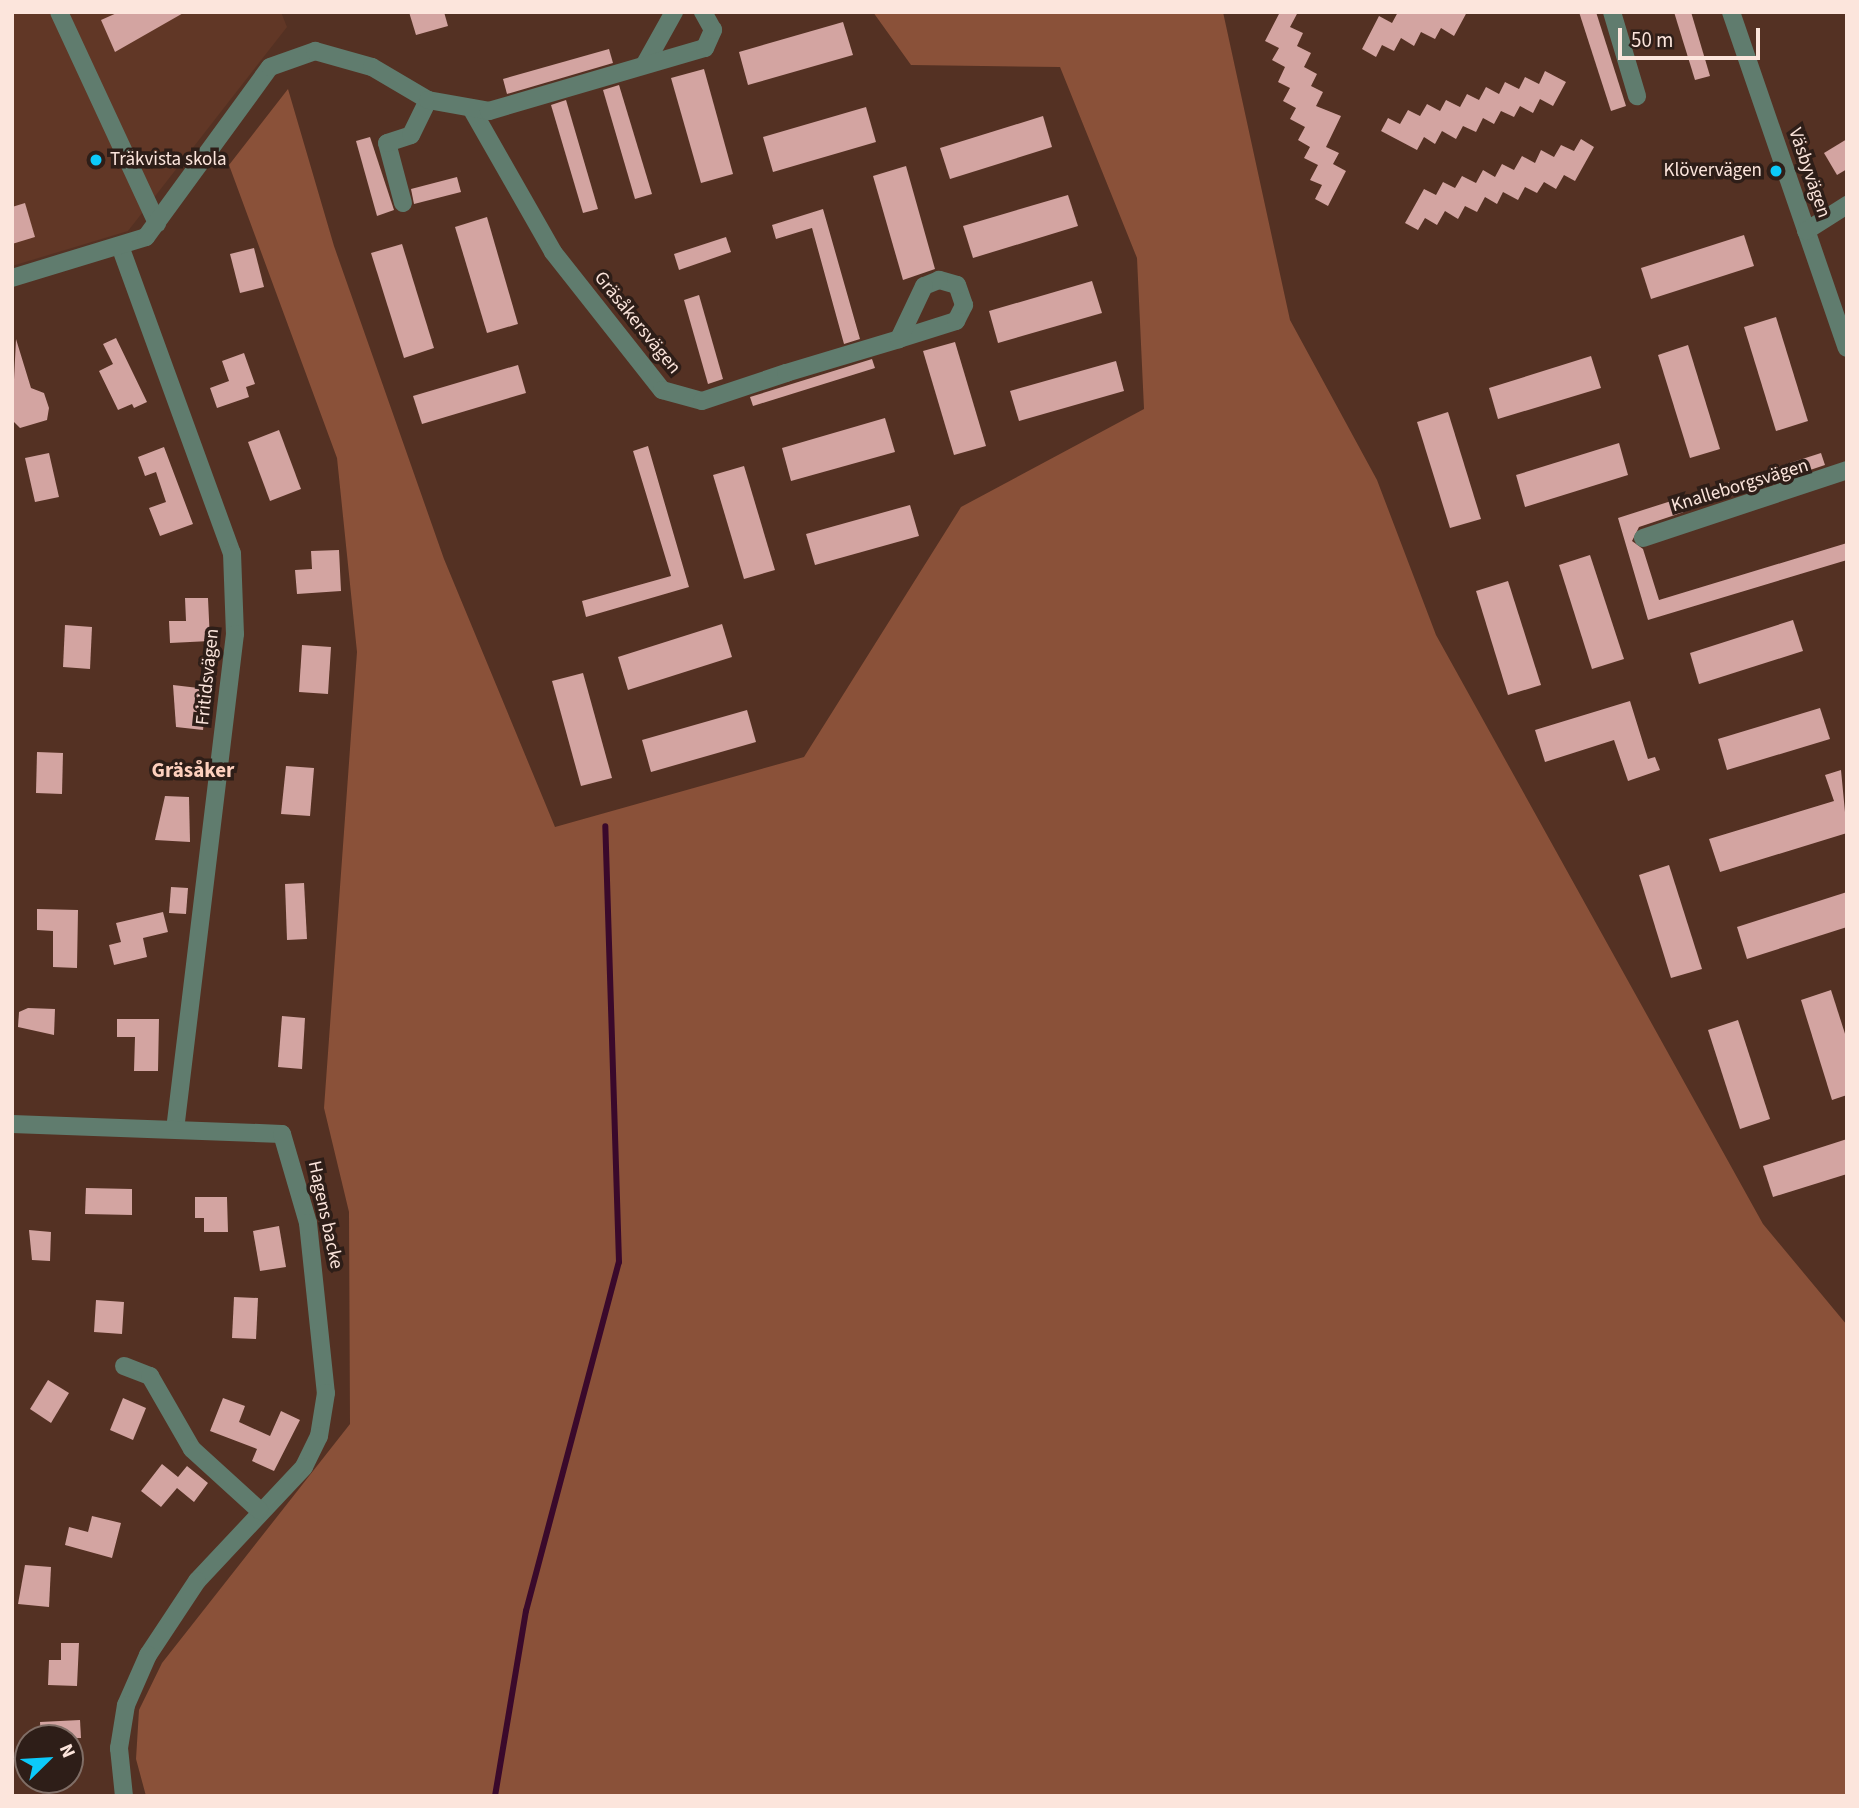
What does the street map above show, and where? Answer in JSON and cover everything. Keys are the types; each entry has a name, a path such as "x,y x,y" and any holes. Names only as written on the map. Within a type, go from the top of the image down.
{"street":[{"path":"59,12 157,223"},
{"path":"645,64 674,12"},
{"path":"12,278 146,237 270,67 315,51 372,67 428,100 489,111 705,48 713,30 703,12"},
{"path":"1612,12 1637,96"},
{"name":"Väsbyvägen","path":"1731,12 1847,348"},
{"path":"403,203 387,143 411,135 428,100"},
{"name":"Gräsåkersvägen","path":"471,108 553,252 662,390 702,401 899,339"},
{"path":"1806,232 1847,205"},
{"name":"Fritidsvägen","path":"120,247 232,553 236,634 175,1128"},
{"name":"Knalleborgsvägen","path":"1643,538 1847,470"},
{"name":"Hagens backe","path":"12,1124 282,1134 302,1192 323,1321 324,1416 304,1467 259,1510 169,1617 148,1655 124,1716 119,1748 124,1796"},
{"path":"124,1366 150,1376 192,1449 259,1510"}],"shaded area":[{"name":"Träkvista skola","path":"12,12 281,12 287,27 128,231 12,266"},
{"path":"873,12 1223,12 1290,320 1377,480 1436,635 1763,1224 1847,1325 1847,1796 146,1796 136,1759 139,1710 162,1663 350,1424 349,1212 324,1108 357,652 337,458 229,165 288,89 334,246 444,559 555,827 804,757 961,507 1144,409 1137,258 1060,67 911,65"}],"building":[{"path":"119,12 185,12 115,52 101,20"},
{"path":"409,12 444,12 448,26 416,35"},
{"path":"1280,12 1298,12 1290,27 1303,33 1297,46 1311,53 1304,67 1317,74 1311,86 1323,92 1316,106 1341,116 1326,147 1339,153 1333,164 1346,171 1328,206 1315,199 1322,185 1310,180 1318,165 1304,158 1310,147 1298,140 1305,127 1290,119 1296,108 1283,101 1290,88 1278,82 1285,67 1272,60 1279,48 1265,41"},
{"path":"1398,12 1467,12 1454,36 1441,28 1435,39 1421,32 1414,46 1401,38 1394,51 1382,45 1376,57 1362,49 1379,16 1392,23"},
{"path":"1579,12 1596,12 1626,106 1611,111"},
{"path":"1674,12 1691,12 1710,76 1695,80"},
{"path":"843,22 853,55 748,85 739,52"},
{"path":"609,49 613,63 507,94 503,79"},
{"path":"704,69 733,174 701,183 671,78"},
{"path":"1545,71 1566,82 1553,106 1540,99 1533,113 1520,106 1514,117 1501,111 1494,124 1483,118 1476,132 1463,126 1456,139 1442,131 1435,144 1424,137 1417,150 1381,131 1388,118 1400,124 1408,110 1420,116 1427,104 1440,111 1446,100 1460,107 1467,94 1479,100 1486,87 1499,94 1505,82 1519,89 1525,77 1539,84"},
{"path":"619,85 652,194 635,199 603,90"},
{"path":"566,100 598,209 583,213 551,105"},
{"path":"866,107 876,142 773,172 763,137"},
{"path":"1043,116 1052,147 950,179 940,148"},
{"path":"370,137 394,210 377,216 356,141"},
{"path":"1581,139 1594,147 1575,181 1564,175 1556,189 1544,182 1537,193 1525,187 1518,200 1503,192 1497,204 1485,197 1477,212 1465,206 1458,219 1445,211 1437,225 1425,218 1418,230 1405,223 1424,189 1436,195 1443,182 1455,188 1462,176 1476,183 1483,170 1495,177 1502,164 1514,170 1522,156 1535,163 1541,150 1554,157 1561,145 1574,151"},
{"path":"1847,139 1847,169 1837,175 1824,153"},
{"path":"906,166 935,269 903,280 873,176"},
{"path":"457,177 461,192 414,204 411,189"},
{"path":"1068,195 1078,226 973,258 963,226"},
{"path":"25,203 35,237 12,244 12,207"},
{"path":"823,209 860,339 844,344 812,228 776,239 772,225"},
{"path":"487,217 518,324 487,333 455,227"},
{"path":"1744,235 1754,266 1651,299 1641,268"},
{"path":"726,237 731,252 679,270 674,254"},
{"path":"402,244 434,348 404,358 371,253"},
{"path":"254,248 264,287 240,293 230,254"},
{"path":"1092,281 1102,313 998,343 989,311"},
{"path":"699,295 723,379 708,384 684,300"},
{"path":"1776,317 1808,421 1776,431 1744,327"},
{"path":"116,338 147,402 134,408 132,404 118,410 99,371 113,364 103,344"},
{"path":"16,339 31,388 44,393 49,408 47,420 20,428 12,420"},
{"path":"955,342 986,446 954,455 923,351"},
{"path":"1688,345 1720,449 1690,458 1658,355"},
{"path":"244,353 255,384 246,387 249,397 217,408 210,388 229,381 222,361"},
{"path":"1591,356 1601,388 1498,419 1489,388"},
{"path":"872,359 875,368 753,406 750,397"},
{"path":"1116,361 1124,391 1019,421 1010,391"},
{"path":"518,365 526,393 422,424 413,396"},
{"path":"1448,412 1481,519 1450,528 1417,422"},
{"path":"885,418 895,452 791,481 782,448"},
{"path":"279,430 301,489 270,501 248,442"},
{"path":"1619,443 1628,475 1525,507 1516,475"},
{"path":"648,446 689,587 586,617 582,601 671,576 633,451"},
{"path":"164,447 193,524 160,536 149,508 166,502 156,472 145,476 138,457"},
{"path":"49,453 59,497 35,502 25,458"},
{"path":"1821,453 1825,465 1639,527 1632,541 1643,549 1659,600 1847,543 1847,560 1648,620 1618,518"},
{"path":"744,466 775,570 744,579 713,475"},
{"path":"910,505 919,536 815,565 806,534"},
{"path":"339,550 341,591 297,594 295,570 312,569 311,551"},
{"path":"1590,555 1624,659 1592,669 1559,565"},
{"path":"1508,581 1541,685 1508,695 1476,591"},
{"path":"185,598 208,598 210,641 170,643 169,621 186,621"},
{"path":"1793,620 1803,651 1699,684 1690,653"},
{"path":"722,624 732,657 628,690 618,657"},
{"path":"65,625 92,627 90,669 63,667"},
{"path":"302,645 331,647 328,694 299,692"},
{"path":"583,673 612,778 581,786 552,681"},
{"path":"173,685 207,689 203,730 176,727"},
{"path":"1630,701 1648,759 1655,757 1660,770 1628,781 1614,740 1545,762 1535,730"},
{"path":"1820,708 1830,739 1727,770 1718,739"},
{"path":"747,710 756,742 651,772 642,740"},
{"path":"37,752 63,753 62,794 36,793"},
{"path":"286,766 314,768 310,816 281,814"},
{"path":"1841,770 1847,833 1720,872 1709,839 1834,801 1825,775"},
{"path":"165,796 189,797 190,842 155,840"},
{"path":"1669,865 1702,969 1671,978 1639,875"},
{"path":"304,883 307,939 287,940 285,884"},
{"path":"171,887 188,888 186,914 169,913"},
{"path":"1847,892 1847,927 1747,959 1737,927"},
{"path":"37,909 78,910 77,968 53,967 53,931 37,930"},
{"path":"163,912 168,932 143,938 147,957 114,965 109,945 121,942 116,923"},
{"path":"1831,990 1847,1040 1847,1095 1832,1100 1801,1000"},
{"path":"28,1008 55,1009 54,1035 18,1027 19,1012"},
{"path":"282,1016 305,1018 302,1069 278,1067"},
{"path":"117,1019 159,1019 158,1071 134,1071 135,1037 117,1037"},
{"path":"1738,1020 1770,1119 1740,1129 1708,1030"},
{"path":"1847,1139 1847,1174 1773,1197 1763,1166"},
{"path":"86,1188 132,1189 132,1215 85,1214"},
{"path":"195,1197 227,1197 228,1232 204,1232 204,1218 195,1218"},
{"path":"279,1226 286,1267 260,1271 253,1231"},
{"path":"29,1230 51,1232 50,1261 32,1260"},
{"path":"234,1297 258,1298 256,1339 232,1338"},
{"path":"96,1300 124,1302 122,1334 94,1332"},
{"path":"48,1380 69,1393 51,1423 30,1409"},
{"path":"123,1398 146,1408 133,1440 110,1430"},
{"path":"223,1398 245,1406 239,1422 270,1436 281,1411 300,1420 274,1471 252,1461 257,1449 210,1431"},
{"path":"162,1464 178,1477 187,1466 208,1483 194,1502 177,1488 161,1507 141,1491"},
{"path":"92,1516 121,1523 112,1558 65,1545 69,1527 88,1532"},
{"path":"25,1565 51,1567 49,1607 18,1604"},
{"path":"61,1643 79,1643 77,1686 48,1685 49,1660 61,1660"},
{"path":"80,1720 80,1724 40,1724"}],"waterway":[{"path":"495,1796 526,1611 619,1262 605,826"}],"place":[{"name":"Träkvista skola","path":"96,160"},
{"name":"Klövervägen","path":"1776,171"}],"district":[{"name":"Gräsåker","path":"193,770"}]}
